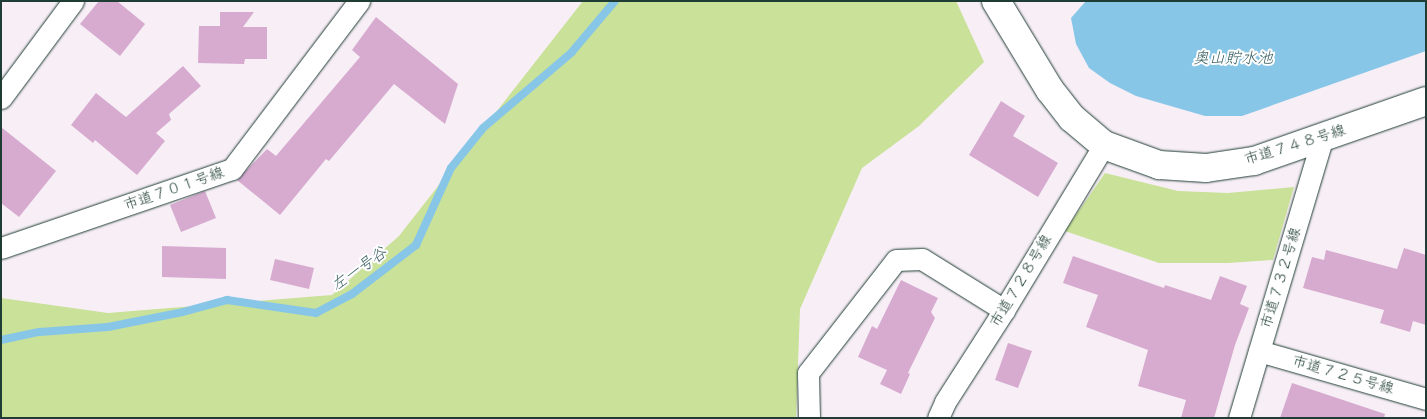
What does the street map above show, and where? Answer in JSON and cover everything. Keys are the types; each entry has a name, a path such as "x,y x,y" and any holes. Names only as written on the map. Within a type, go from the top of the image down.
{"street":[{"path":"1,98 73,1"},
{"name":"市道７０１号線","path":"1,248 232,169 360,1"},
{"name":"市道７４８号線","path":"996,1 1050,90 1072,118 1104,144 1159,165 1206,168 1254,161 1426,101"},
{"name":"市道７３２号線","path":"1239,418 1322,138"},
{"name":"市道７２８号線","path":"938,418 945,402 1004,310 1104,144"},
{"path":"809,418 808,373 896,260 922,259 1004,310"},
{"name":"市道７２５号線","path":"1259,351 1426,399"}],"green space":[{"path":"583,1 956,1 984,62 919,126 862,168 800,309 796,418 1,418 1,298 108,313 332,295 399,236"},
{"path":"1105,173 1178,191 1228,193 1294,187 1273,260 1228,263 1159,263 1065,231"}],"water":[{"name":"奥山貯水池","path":"1086,1 1426,1 1426,51 1242,116 1205,116 1136,96 1110,83 1089,68 1076,44 1071,18"}],"building":[{"path":"99,1 117,1 145,24 120,56 80,24"},
{"path":"220,12 254,12 243,27 267,27 267,59 245,59 244,64 198,63 199,26 220,26"},
{"path":"376,17 458,84 445,124 394,84 329,161 326,159 280,215 237,180 267,149 276,156 360,57 352,50"},
{"path":"183,66 201,86 169,114 171,120 156,133 165,141 137,175 95,140 93,143 71,125 96,93 126,117"},
{"path":"1001,101 1025,116 1013,136 1058,163 1038,197 969,155"},
{"path":"1,127 56,171 19,217 1,203"},
{"path":"205,191 216,218 181,232 170,205"},
{"path":"162,246 226,248 226,279 162,277"},
{"path":"1404,248 1426,255 1426,325 1413,321 1410,332 1380,323 1384,310 1303,288 1312,257 1324,260 1326,250 1397,269"},
{"path":"1073,256 1164,288 1165,285 1211,300 1220,276 1247,286 1240,304 1249,308 1235,345 1214,418 1181,418 1186,400 1138,386 1148,350 1086,327 1098,295 1063,283"},
{"path":"275,259 314,268 309,289 270,280"},
{"path":"901,280 938,298 931,312 935,318 908,373 910,374 901,394 880,384 887,370 858,357 872,326 877,329"},
{"path":"1008,343 1032,351 1018,388 995,380"},
{"path":"1292,383 1385,414 1384,418 1280,418"}],"waterway":[{"name":"左一号谷","path":"1,340 40,332 108,327 183,312 227,300 316,313 352,294 416,245 451,168 483,128 571,53 615,1"}]}
